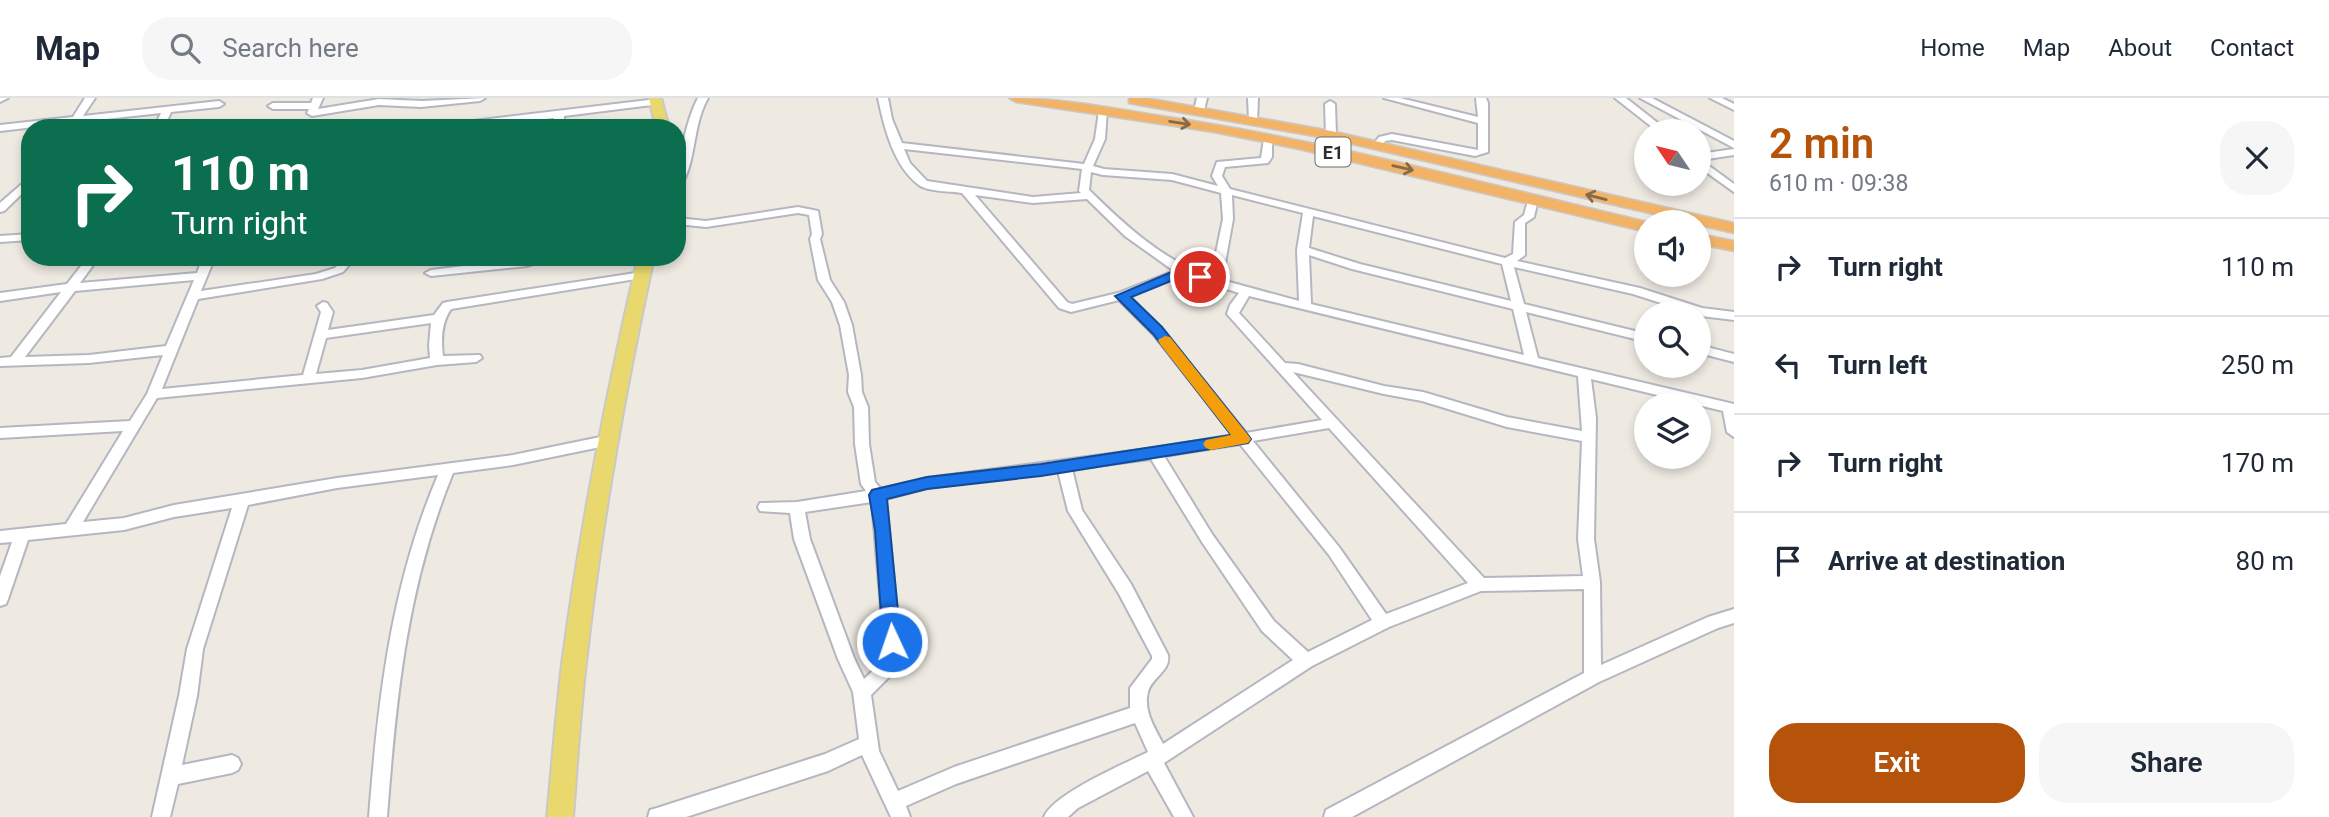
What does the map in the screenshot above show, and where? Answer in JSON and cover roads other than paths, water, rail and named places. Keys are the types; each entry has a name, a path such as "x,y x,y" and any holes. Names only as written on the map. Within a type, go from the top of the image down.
{"highway":[{"name":"E1","path":"1016,98 1112,107 1269,139 1331,135 1734,228"},
{"name":"E1","path":"1112,107 1153,103 1200,104 1300,137 1634,224"},
{"path":"1618,220 1622,203"},
{"path":"1711,241 1734,246"}],"main road":[{"path":"656,100 661,119"},
{"path":"560,817 574,664 627,341 644,266"}],"street":[{"path":"76,119 90,98"},
{"path":"686,162 692,121 703,98"},
{"path":"883,98 887,119 905,164 924,184 1032,200 1087,196"},
{"path":"1253,98 1254,120"},
{"path":"1389,98 1483,121"},
{"path":"1377,146 1382,139 1392,137 1475,153 1483,152 1483,103 1480,98"},
{"path":"1620,98 1647,119"},
{"path":"1645,98 1734,145"},
{"path":"1715,98 1734,107"},
{"path":"273,106 316,102 312,113 316,114 379,102 416,100 421,104 476,112 562,114 599,103 656,100"},
{"path":"102,119 219,104"},
{"path":"1330,104 1331,135"},
{"path":"1112,107 1087,167 1084,183 1087,196 1129,234 1183,271 1246,292 1731,408 1734,432"},
{"path":"163,119 167,110"},
{"path":"559,119 559,114 562,114"},
{"path":"0,128 21,127"},
{"path":"1216,283 1227,219 1226,190 1217,176 1221,164 1264,161 1269,139"},
{"path":"899,146 1087,167 1103,172 1171,177 1507,262 1636,291 1701,312 1732,314"},
{"path":"1712,156 1734,152"},
{"path":"1712,171 1734,190"},
{"path":"0,191 21,190"},
{"path":"966,191 1063,305 1076,309 1122,296 1183,271"},
{"path":"0,209 21,193"},
{"path":"1507,262 1519,256 1520,222 1529,217 1533,199"},
{"path":"686,222 706,223 798,210 814,214 815,239 824,280 838,302 846,325 855,392 861,407 862,444 868,484 878,495 883,530 892,642 885,670 862,692"},
{"path":"1305,306 1303,250 1309,210"},
{"path":"0,239 21,238"},
{"path":"1303,250 1356,267 1634,335"},
{"path":"1507,262 1532,360"},
{"path":"15,361 87,266"},
{"path":"69,531 153,394 204,266"},
{"path":"193,296 318,277 339,270 343,266"},
{"path":"434,266 429,277 503,266"},
{"path":"437,361 435,354 438,318 447,306 644,266"},
{"path":"0,297 199,276"},
{"path":"1246,292 1233,314 1480,585"},
{"path":"1122,296 1157,331 1334,551 1383,622"},
{"path":"308,379 327,312 323,306"},
{"path":"322,335 438,318"},
{"path":"0,362 89,359 171,350"},
{"path":"1711,352 1734,358"},
{"path":"153,394 362,374 437,361 476,358"},
{"path":"1281,367 1298,368 1423,397 1507,422 1588,437"},
{"path":"1584,373 1589,418 1586,539 1592,582 1593,677"},
{"path":"765,507 797,508 878,495 927,483 1155,453 1332,423"},
{"path":"0,433 134,426"},
{"path":"0,537 124,524 174,511 337,483 513,460 610,440"},
{"path":"1155,453 1207,538 1268,626 1307,661"},
{"path":"1064,466 1075,511 1125,589 1160,655 1161,662 1139,688 1139,713 1156,758 1184,817"},
{"path":"378,817 393,655 402,600 435,494 448,468"},
{"path":"161,817 172,776 195,649 242,501"},
{"path":"797,508 802,539 846,659 862,692 870,752 897,809 954,776 1139,713"},
{"path":"0,599 22,535"},
{"path":"1053,817 1071,802 1156,758 1307,661 1383,622 1480,585 1592,582"},
{"path":"1334,817 1593,677 1714,622 1734,616"},
{"path":"657,817 828,762 870,743"},
{"path":"172,776 232,765"}]}
